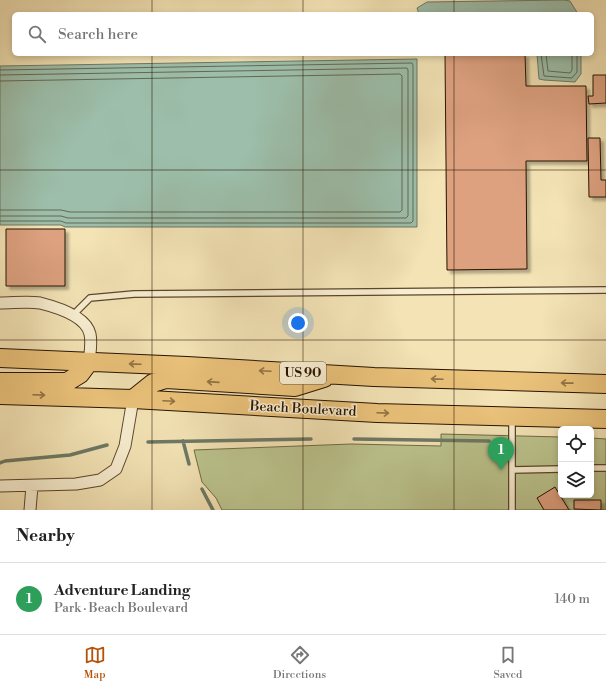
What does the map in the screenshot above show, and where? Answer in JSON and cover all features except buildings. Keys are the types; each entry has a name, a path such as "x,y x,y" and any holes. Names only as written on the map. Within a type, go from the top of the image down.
{"highway":[{"name":"US 90","path":"0,358 187,366 334,375 499,382 606,384"},
{"path":"0,382 67,382 80,374 89,362"},
{"path":"133,399 153,383 166,379 295,387 334,375"},
{"name":"Beach Boulevard","path":"0,395 133,399 377,413 606,419"}],"street":[{"path":"0,303 39,303 64,310 83,321 90,333 91,343 89,362"},
{"path":"0,486 76,484 100,480 116,469 125,446 133,399"},
{"path":"30,510 32,486"}],"lane":[{"path":"73,315 90,298 134,294 606,290"},
{"path":"512,417 512,510"},
{"path":"594,468 606,468"},
{"path":"512,470 558,469"}],"green space":[{"path":"441,434 558,437 558,498 594,498 594,438 606,439 606,510 222,510 216,498 202,482 194,450 351,444 441,446"}],"water":[{"path":"564,0 570,1 577,12 418,12 417,8 427,2"},
{"path":"537,56 581,56 581,74 575,82 539,79"},
{"path":"417,59 417,227 65,227 61,225 0,225 0,66"}],"waterway":[{"path":"148,442 311,439"},
{"path":"354,439 489,441"},
{"path":"183,441 189,464"},
{"path":"0,463 5,461 70,455 107,445"},
{"path":"202,489 213,510"}],"place":[{"name":"Adventure Landing","path":"501,470"}]}
